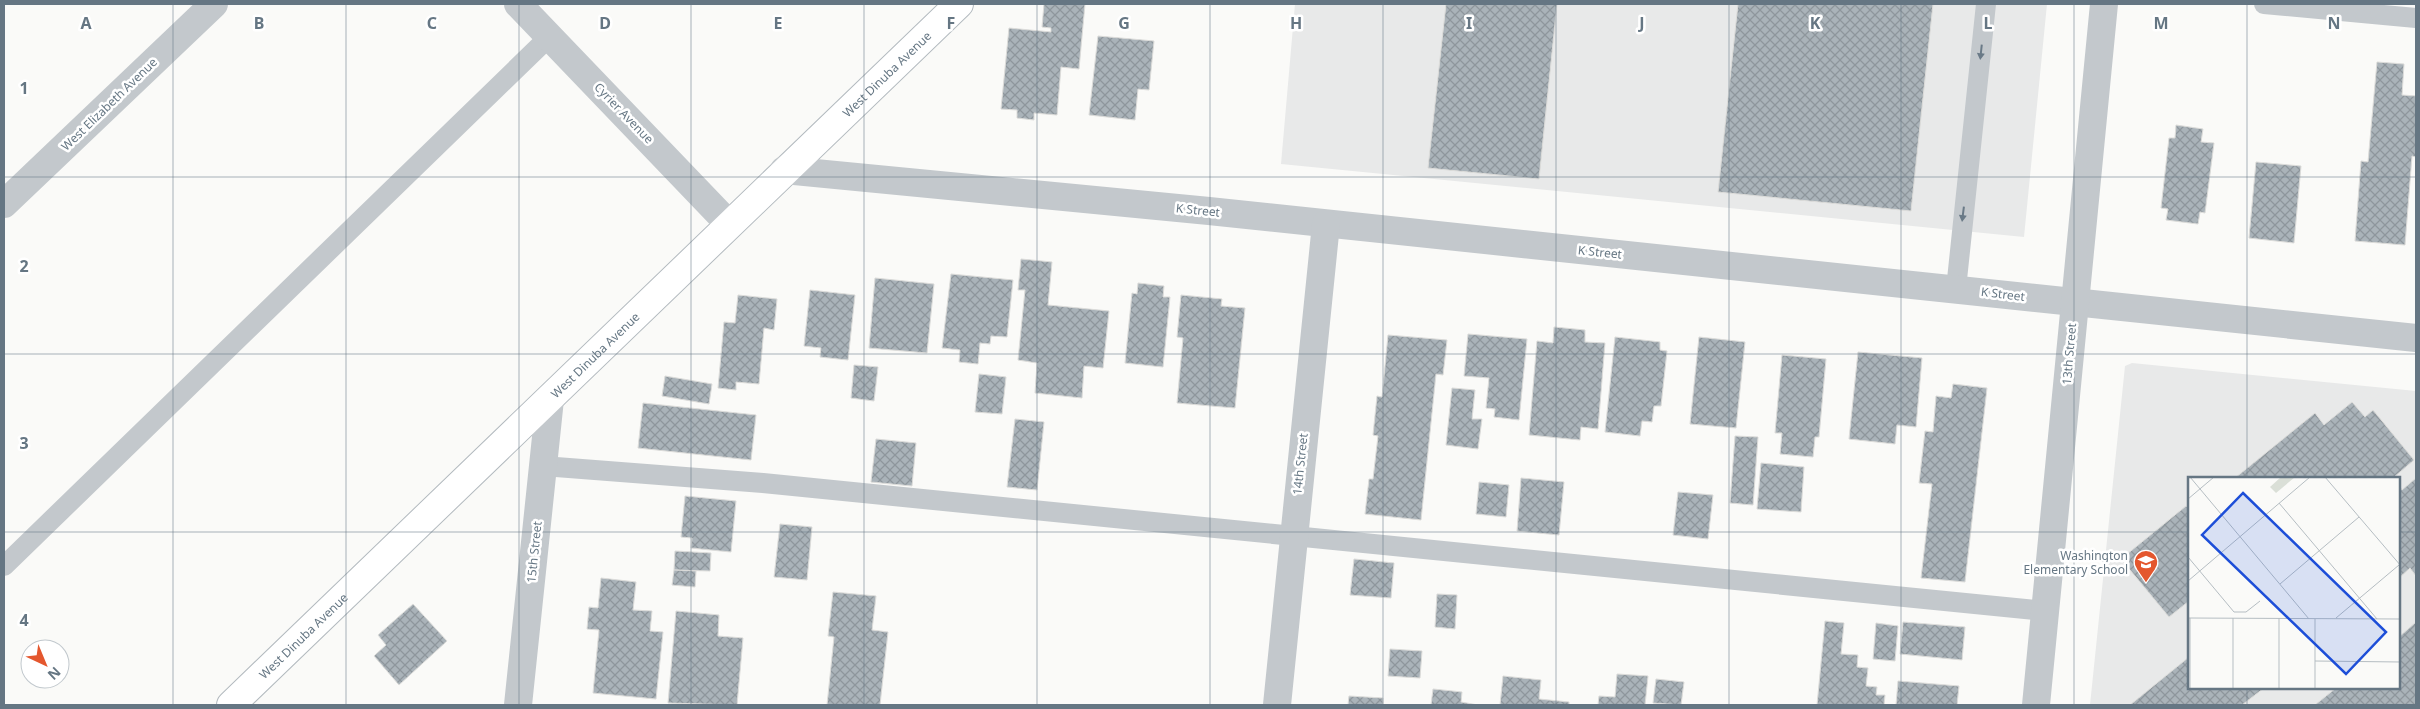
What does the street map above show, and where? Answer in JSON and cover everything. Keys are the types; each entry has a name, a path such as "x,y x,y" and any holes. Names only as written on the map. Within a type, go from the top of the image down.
{"street":[{"name":"West Elizabeth Avenue","path":"4,204 214,4"},
{"name":"Cyrier Avenue","path":"518,4 728,224"},
{"name":"West Dinuba Avenue","path":"231,705 550,399 784,170 959,4"},
{"name":"13th Street","path":"2036,705 2104,4"},
{"name":"K Street","path":"784,170 1326,224 2416,338"},
{"name":"14th Street","path":"1276,705 1326,224"},
{"name":"15th Street","path":"518,705 550,399"}],"lane":[{"path":"1956,289 1986,4"},
{"path":"2264,4 2416,18"},
{"path":"4,566 550,36"},
{"path":"544,466 763,483 2045,611"}],"shaded area":[{"path":"1295,4 2047,4 2024,237 1281,164"},
{"name":"Washington Elementary School","path":"2132,363 2416,391 2416,705 2090,705 2125,366"}],"building":[{"path":"1044,4 1085,4 1079,69 1061,67 1057,115 1034,113 1034,120 1017,118 1017,110 1001,109 1009,28 1051,32 1051,28 1042,27"},
{"path":"1446,4 1557,4 1539,179 1428,168"},
{"path":"1738,4 1933,4 1911,211 1718,192"},
{"path":"1098,36 1154,41 1149,90 1138,89 1135,120 1089,115"},
{"path":"2377,62 2404,64 2402,95 2416,96 2416,157 2412,156 2405,245 2355,241 2361,161 2368,162"},
{"path":"2176,125 2203,129 2201,142 2214,143 2205,213 2200,212 2198,224 2166,220 2168,209 2161,208 2169,138 2175,138"},
{"path":"2256,162 2301,166 2294,243 2249,238"},
{"path":"1021,259 1052,262 1048,305 1109,311 1103,368 1084,366 1082,398 1035,393 1037,363 1018,360 1025,290 1018,290"},
{"path":"951,274 1013,280 1007,337 991,336 990,344 980,343 978,364 959,362 960,350 942,348"},
{"path":"875,278 934,284 927,353 869,348"},
{"path":"1138,283 1164,286 1163,297 1170,297 1163,367 1125,363 1132,293 1137,294"},
{"path":"810,290 855,295 848,360 820,357 821,348 804,346"},
{"path":"738,295 777,299 774,330 764,328 759,384 736,382 736,390 718,388 724,322 735,323"},
{"path":"1181,295 1222,299 1221,306 1245,308 1235,408 1177,403 1183,338 1177,337"},
{"path":"1554,327 1585,330 1585,342 1605,343 1598,429 1581,427 1580,440 1529,435 1537,341 1553,343"},
{"path":"1468,334 1527,339 1519,420 1494,417 1495,409 1486,408 1489,378 1464,376"},
{"path":"1388,335 1447,340 1443,375 1436,374 1421,520 1365,514 1369,479 1373,479 1378,436 1373,435 1377,396 1382,397"},
{"path":"1615,337 1660,342 1660,350 1667,351 1661,406 1654,406 1652,422 1642,421 1640,436 1605,432"},
{"path":"1699,337 1745,342 1736,428 1690,424"},
{"path":"1858,352 1922,358 1916,427 1897,425 1895,444 1849,439"},
{"path":"1782,355 1826,359 1819,437 1815,437 1813,457 1780,454 1782,433 1775,433"},
{"path":"854,365 878,367 874,401 851,398"},
{"path":"979,374 1006,377 1002,414 975,412"},
{"path":"665,376 712,384 709,404 662,396"},
{"path":"1953,384 1987,388 1965,582 1921,578 1932,484 1919,483 1925,431 1933,432 1936,396 1951,398"},
{"path":"1452,388 1475,390 1472,419 1482,419 1478,449 1446,445"},
{"path":"2352,402 2365,417 2373,410 2414,460 2394,477 2236,477 2315,413 2324,425"},
{"path":"643,403 756,415 751,460 638,448"},
{"path":"1015,419 1044,422 1037,490 1007,487"},
{"path":"1735,436 1758,437 1753,505 1730,503"},
{"path":"876,439 916,443 912,486 871,482"},
{"path":"1761,463 1804,467 1801,512 1757,509"},
{"path":"1521,478 1564,482 1559,535 1517,531"},
{"path":"2416,478 2416,576 2410,568 2400,577 2400,487 2402,490"},
{"path":"1479,482 1509,485 1506,517 1476,514"},
{"path":"1678,492 1713,495 1708,539 1673,535"},
{"path":"685,496 736,501 731,552 691,548 692,538 681,537"},
{"path":"2186,506 2188,508 2188,602 2169,617 2121,559"},
{"path":"780,524 812,527 807,580 774,577"},
{"path":"675,551 711,553 710,571 674,570"},
{"path":"1354,559 1394,563 1391,598 1350,595"},
{"path":"674,570 696,571 695,587 672,585"},
{"path":"601,578 636,582 633,610 652,611 650,631 663,632 656,699 593,693 599,630 587,629 589,607 598,608"},
{"path":"833,592 876,596 872,630 888,632 880,705 827,705 834,637 828,636"},
{"path":"1437,594 1457,595 1455,629 1435,627"},
{"path":"413,604 447,641 399,685 374,656 386,645 378,635"},
{"path":"676,611 719,615 718,636 743,638 737,705 668,703"},
{"path":"1825,621 1844,623 1841,654 1858,655 1857,667 1868,668 1866,686 1877,687 1876,695 1885,695 1884,705 1817,705"},
{"path":"1903,622 1965,627 1962,660 1900,654"},
{"path":"2416,622 2416,705 2315,705 2335,689 2400,689 2400,636"},
{"path":"1876,623 1898,626 1895,661 1873,659"},
{"path":"1390,649 1422,651 1420,678 1388,676"},
{"path":"2188,658 2188,689 2263,689 2242,705 2130,705"},
{"path":"1617,674 1648,676 1645,705 1598,705 1599,696 1615,697"},
{"path":"1503,676 1541,680 1539,699 1569,702 1569,705 1500,705"},
{"path":"1656,679 1684,682 1681,705 1653,703"},
{"path":"1898,681 1959,686 1957,705 1896,705"},
{"path":"1433,689 1462,692 1461,702 1478,705 1431,705"},
{"path":"1349,696 1383,698 1383,705 1348,705"}],"place":[{"name":"Washington Elementary School","path":"2146,583"}]}
